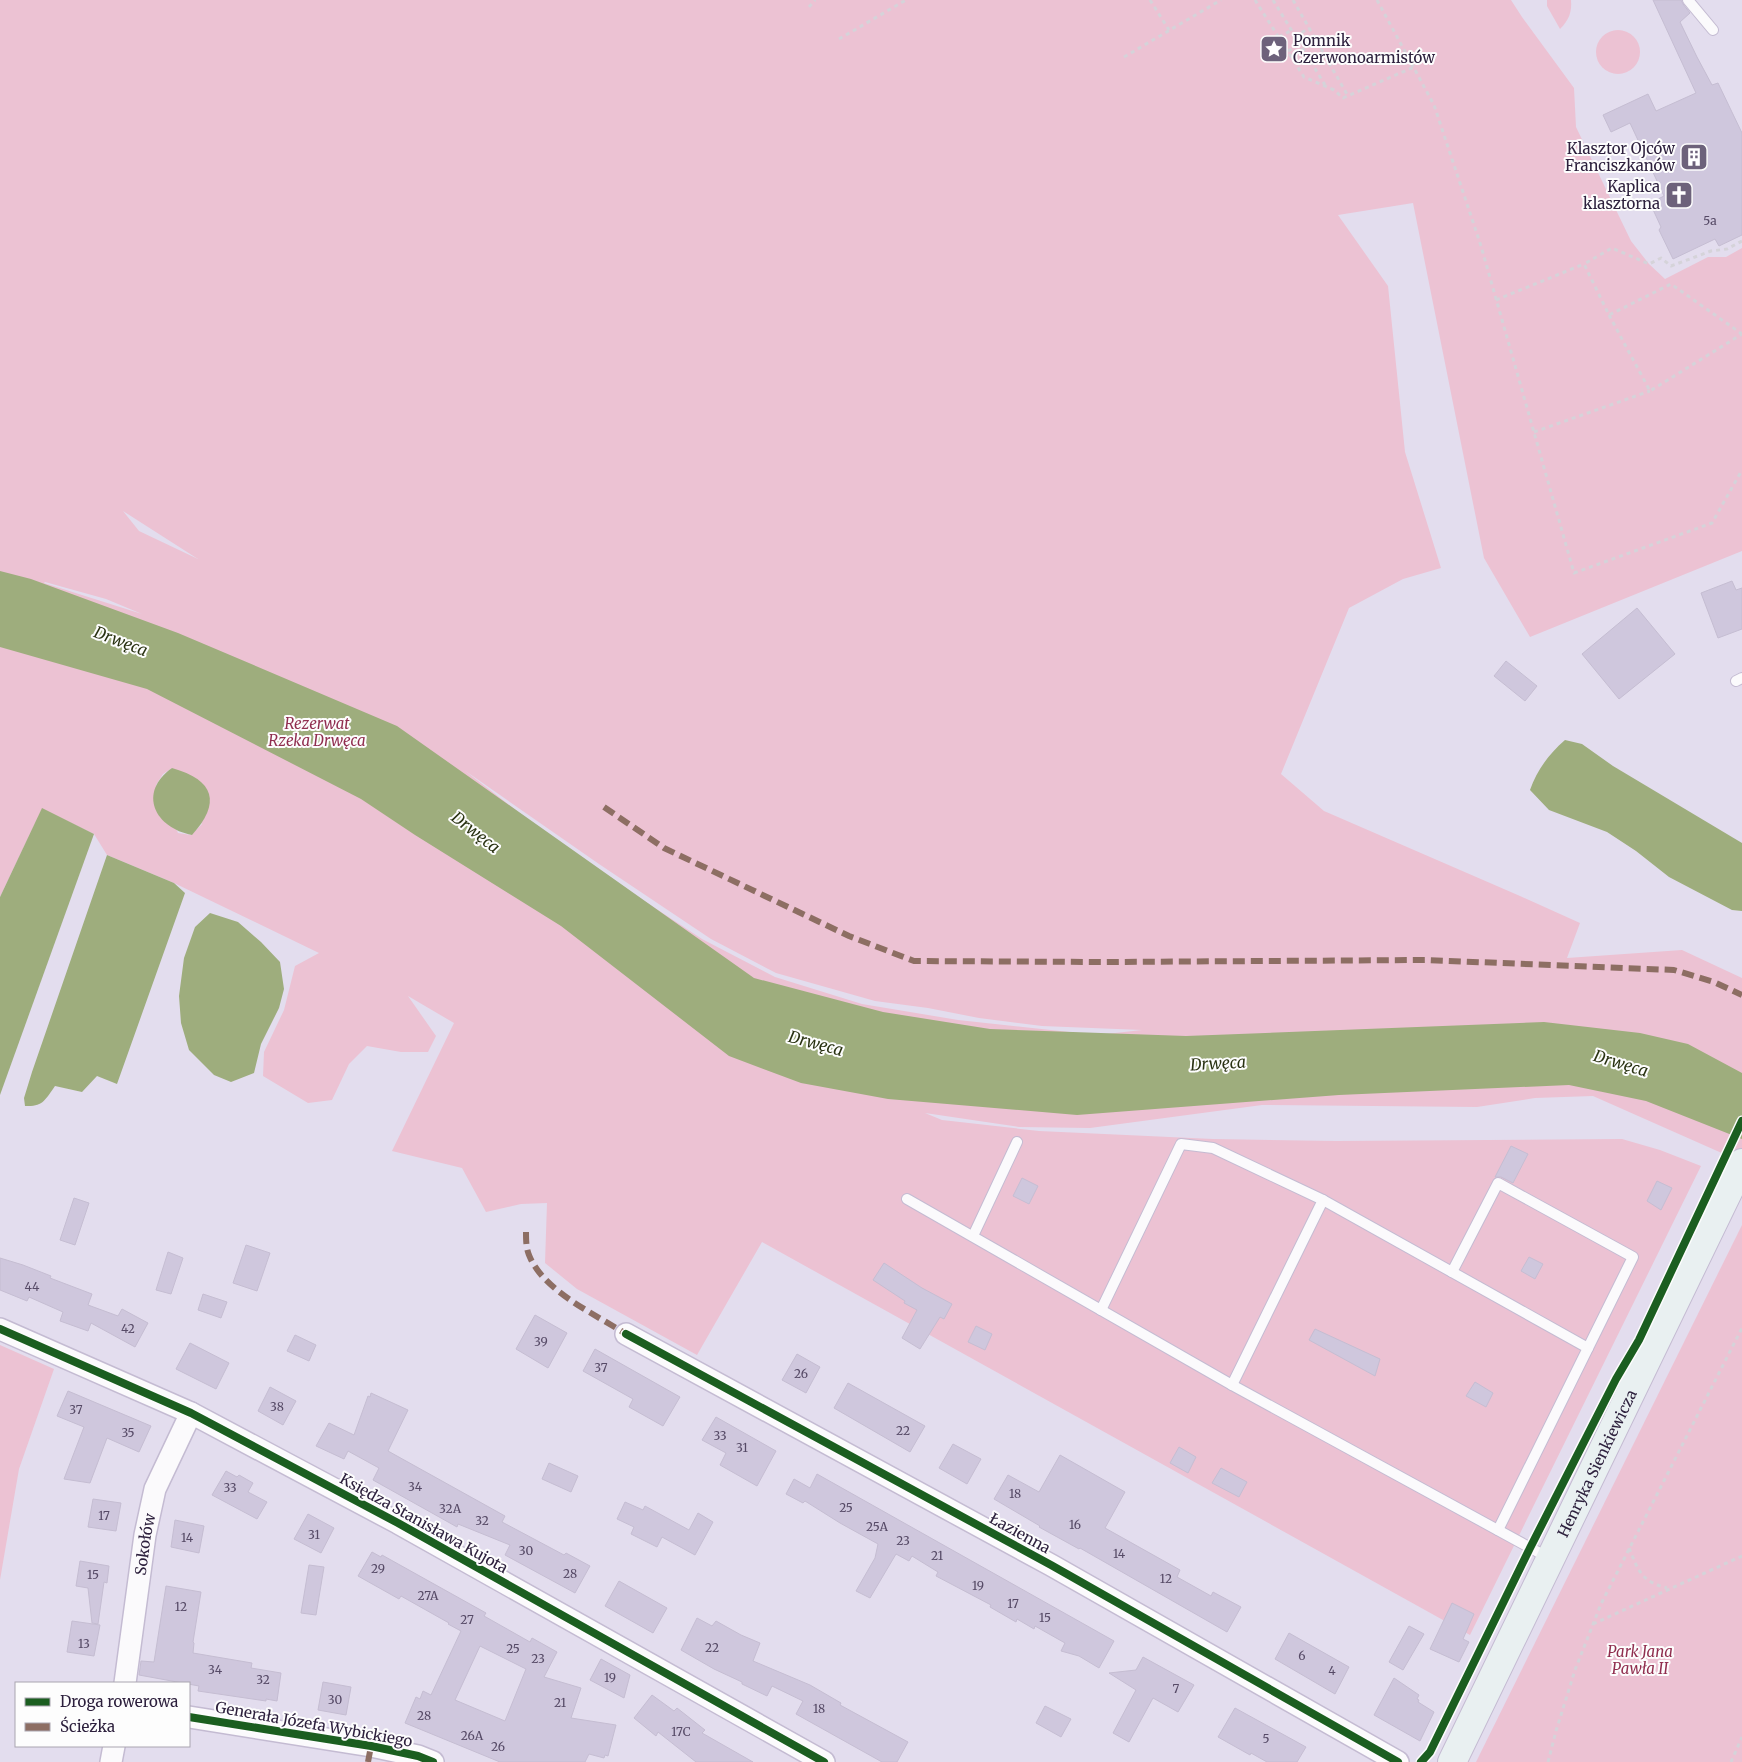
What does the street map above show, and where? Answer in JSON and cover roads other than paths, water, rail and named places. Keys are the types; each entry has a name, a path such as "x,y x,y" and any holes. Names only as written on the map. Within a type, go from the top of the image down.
{"main road":[{"name":"Henryka Sienkiewicza","path":"1452,1762 1737,1173"}],"street":[{"name":"Księdza Stanisława Kujota","path":"0,1329 190,1414 398,1523 824,1762"},
{"name":"Łazienna","path":"626,1334 1051,1565 1398,1762"},
{"name":"Sokołów","path":"125,1682 145,1535 155,1489 190,1414"},
{"name":"Generała Józefa Wybickiego","path":"190,1717 370,1754 418,1756 433,1762"},
{"path":"111,1762 114,1747"}],"lane":[{"path":"1688,0 1713,30"},
{"path":"973,1236 1017,1142"},
{"path":"1101,1310 1181,1144 1213,1148 1324,1200 1588,1348"},
{"path":"1452,1272 1498,1183 1633,1257 1498,1530"},
{"path":"906,1199 1232,1385 1550,1558"},
{"path":"1232,1385 1324,1200"}],"water":[{"name":"Rezerwat Rzeka Drwęca","path":"0,571 31,579 178,633 397,726 754,978 883,1012 990,1029 1186,1036 1544,1022 1640,1033 1688,1044 1742,1073 1742,1139 1646,1101 1569,1085 1339,1095 1077,1115 888,1099 801,1083 729,1056 561,926 361,799 147,689 0,647"},
{"path":"1565,740 1582,744 1613,766 1742,843 1742,911 1732,910 1669,877 1636,851 1607,832 1549,810 1530,790 1544,763"},
{"path":"172,768 197,779 205,786 209,794 210,803 207,813 192,835 168,825 155,808 153,798 155,788 161,778"},
{"path":"42,808 94,834 0,1095 0,897"},
{"path":"107,855 174,883 185,893 117,1084 97,1076 82,1092 55,1086 40,1104 25,1106 24,1098 32,1072"},
{"path":"210,913 238,922 261,942 280,962 284,989 279,1008 261,1044 254,1073 231,1082 214,1075 189,1050 181,1023 179,996 184,958 195,927"}],"place":[{"name":"Pomnik Czerwonoarmistów","path":"1274,49"},
{"name":"Klasztor Ojców Franciszkanów","path":"1694,157"},
{"name":"Kaplica klasztorna","path":"1679,195"}],"water label":[{"name":"Drwęca","path":"121,641"},
{"name":"Drwęca","path":"476,832"},
{"name":"Drwęca","path":"816,1043"},
{"name":"Drwęca","path":"1218,1063"},
{"name":"Drwęca","path":"1621,1063"}],"park label":[{"name":"Park Jana Pawła II","path":"1640,1660"}]}
